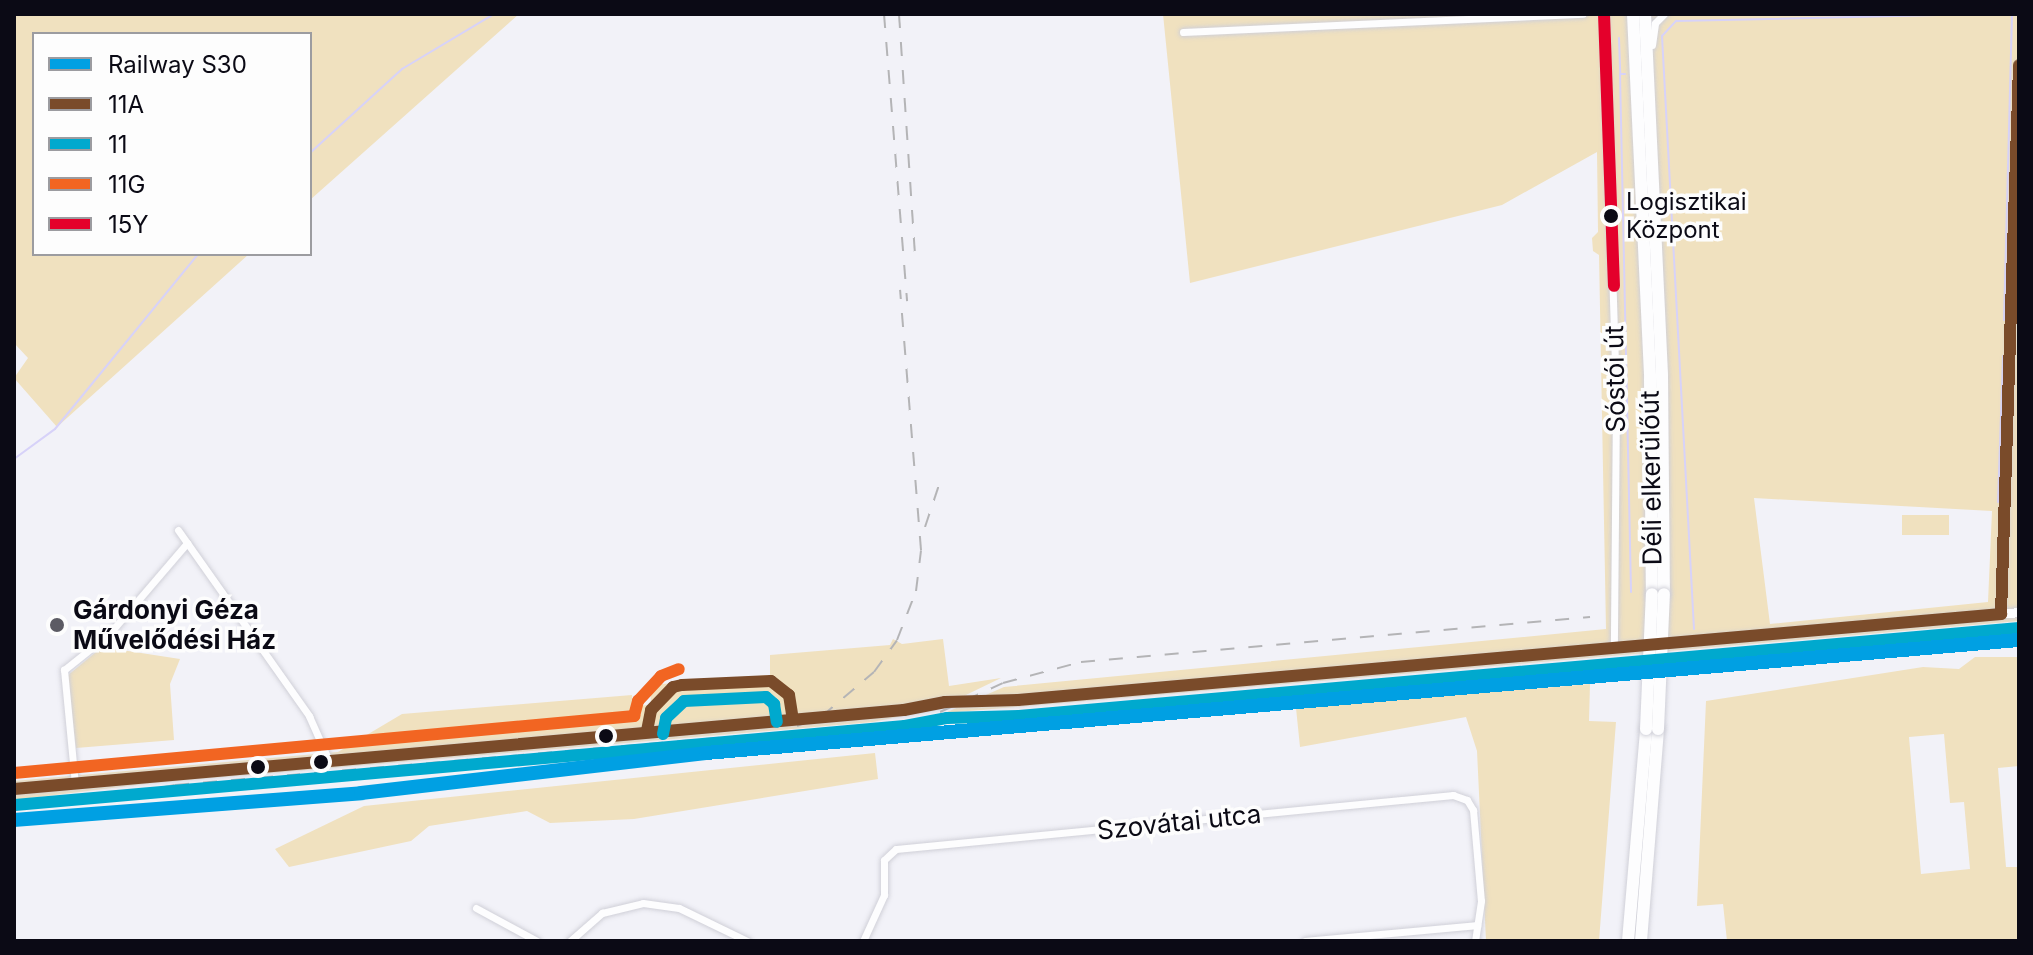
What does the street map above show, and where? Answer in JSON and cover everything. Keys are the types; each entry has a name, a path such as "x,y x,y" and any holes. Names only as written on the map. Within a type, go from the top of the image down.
{"main road":[{"name":"Déli elkerülőút","path":"1633,14 1658,594"},
{"name":"Déli elkerülőút","path":"1641,941 1658,594 1662,375 1645,14"},
{"name":"Déli elkerülőút","path":"1628,941 1652,729"}],"street":[{"path":"1183,32 1583,14"},
{"name":"Sóstói út","path":"1604,14 1615,374 1614,649"},
{"path":"1649,87 1653,29 1664,14"},
{"path":"2001,614 2019,65"},
{"path":"178,530 309,716 329,761"},
{"path":"75,784 64,670 109,634 187,543"},
{"path":"14,789 904,710 945,702 1004,701 2019,612"},
{"name":"Szovátai utca","path":"863,941 882,903 884,860 891,851 1453,795 1467,800 1473,810 1481,901 1477,925"},
{"path":"570,941 602,913 643,903 679,908 747,941"},
{"path":"476,908 537,941"},
{"path":"1305,941 1477,925 1475,941"}],"shaded area":[{"path":"14,14 519,14 312,198 312,32 32,32 32,256 247,256 57,427 14,378 28,358 14,343"},
{"path":"1163,14 2019,14 2019,621 945,713 1004,687 1606,629 1599,255 1593,251 1592,238 1598,232 1597,152 1502,205 1190,283","holes":["1754,498 1992,511 1988,602 1770,624"]},
{"path":"1902,515 1949,515 1949,535 1902,535"},
{"path":"893,639 902,644 943,639 949,686 1001,678 937,709 873,722 153,783 14,800 14,781 338,752 402,714 632,695 633,706 651,705 650,685 770,675 770,655 890,645"},
{"path":"102,647 180,659 170,684 174,740 76,748 67,676"},
{"path":"1975,657 2019,657 2019,766 1998,768 2006,867 2019,867 2019,941 1727,941 1723,904 1697,906 1706,701 1923,667 1959,669","holes":["1944,734 1950,803 1964,802 1970,869 1921,874 1909,737"]},
{"path":"1590,684 1589,721 1616,722 1599,941 1486,941 1477,751 1466,717 1300,747 1296,708"},
{"path":"875,753 878,779 634,819 550,823 527,811 429,826 411,841 289,867 275,849 364,806"}],"waterway":[{"path":"312,151 402,69 494,14"},
{"path":"1694,629 1662,36 1676,21 1981,14"},
{"path":"2004,320 2012,14"},
{"path":"1619,38 1620,73"},
{"path":"1625,74 1620,74 1631,592"},
{"path":"14,459 55,429 196,256"},
{"path":"1998,502 2003,356"}],"railway":[{"path":"884,14 907,301"},
{"path":"899,14 915,258"},
{"path":"797,726 822,716 874,672 897,640 916,591 921,550 900,290"},
{"path":"925,527 940,482"},
{"path":"940,712 1003,683 1081,662 1590,617"},
{"path":"106,798 175,785 2019,625"}],"rail line":[{"name":"S30","path":"14,820 361,793 706,753 2019,640"}],"transit line":[{"name":"15Y","path":"1604,14 1614,286"},
{"name":"11A","path":"2001,614 2019,65"},
{"name":"11A","path":"14,789 904,710 945,702 1018,700 2001,614"},
{"name":"11","path":"15,805 905,726 947,718 1019,716 2019,628"},
{"name":"11G","path":"14,773 634,716 638,701 661,676 679,669"},
{"name":"11A","path":"647,731 651,710 673,687 682,685 771,681 789,695 793,719"},
{"name":"11","path":"663,734 666,718 684,701 766,697 774,704 777,722"}],"place":[{"name":"Logisztikai Központ","path":"1611,216"},
{"name":"Gárdonyi Géza Művelődési Ház","path":"57,625"}]}
